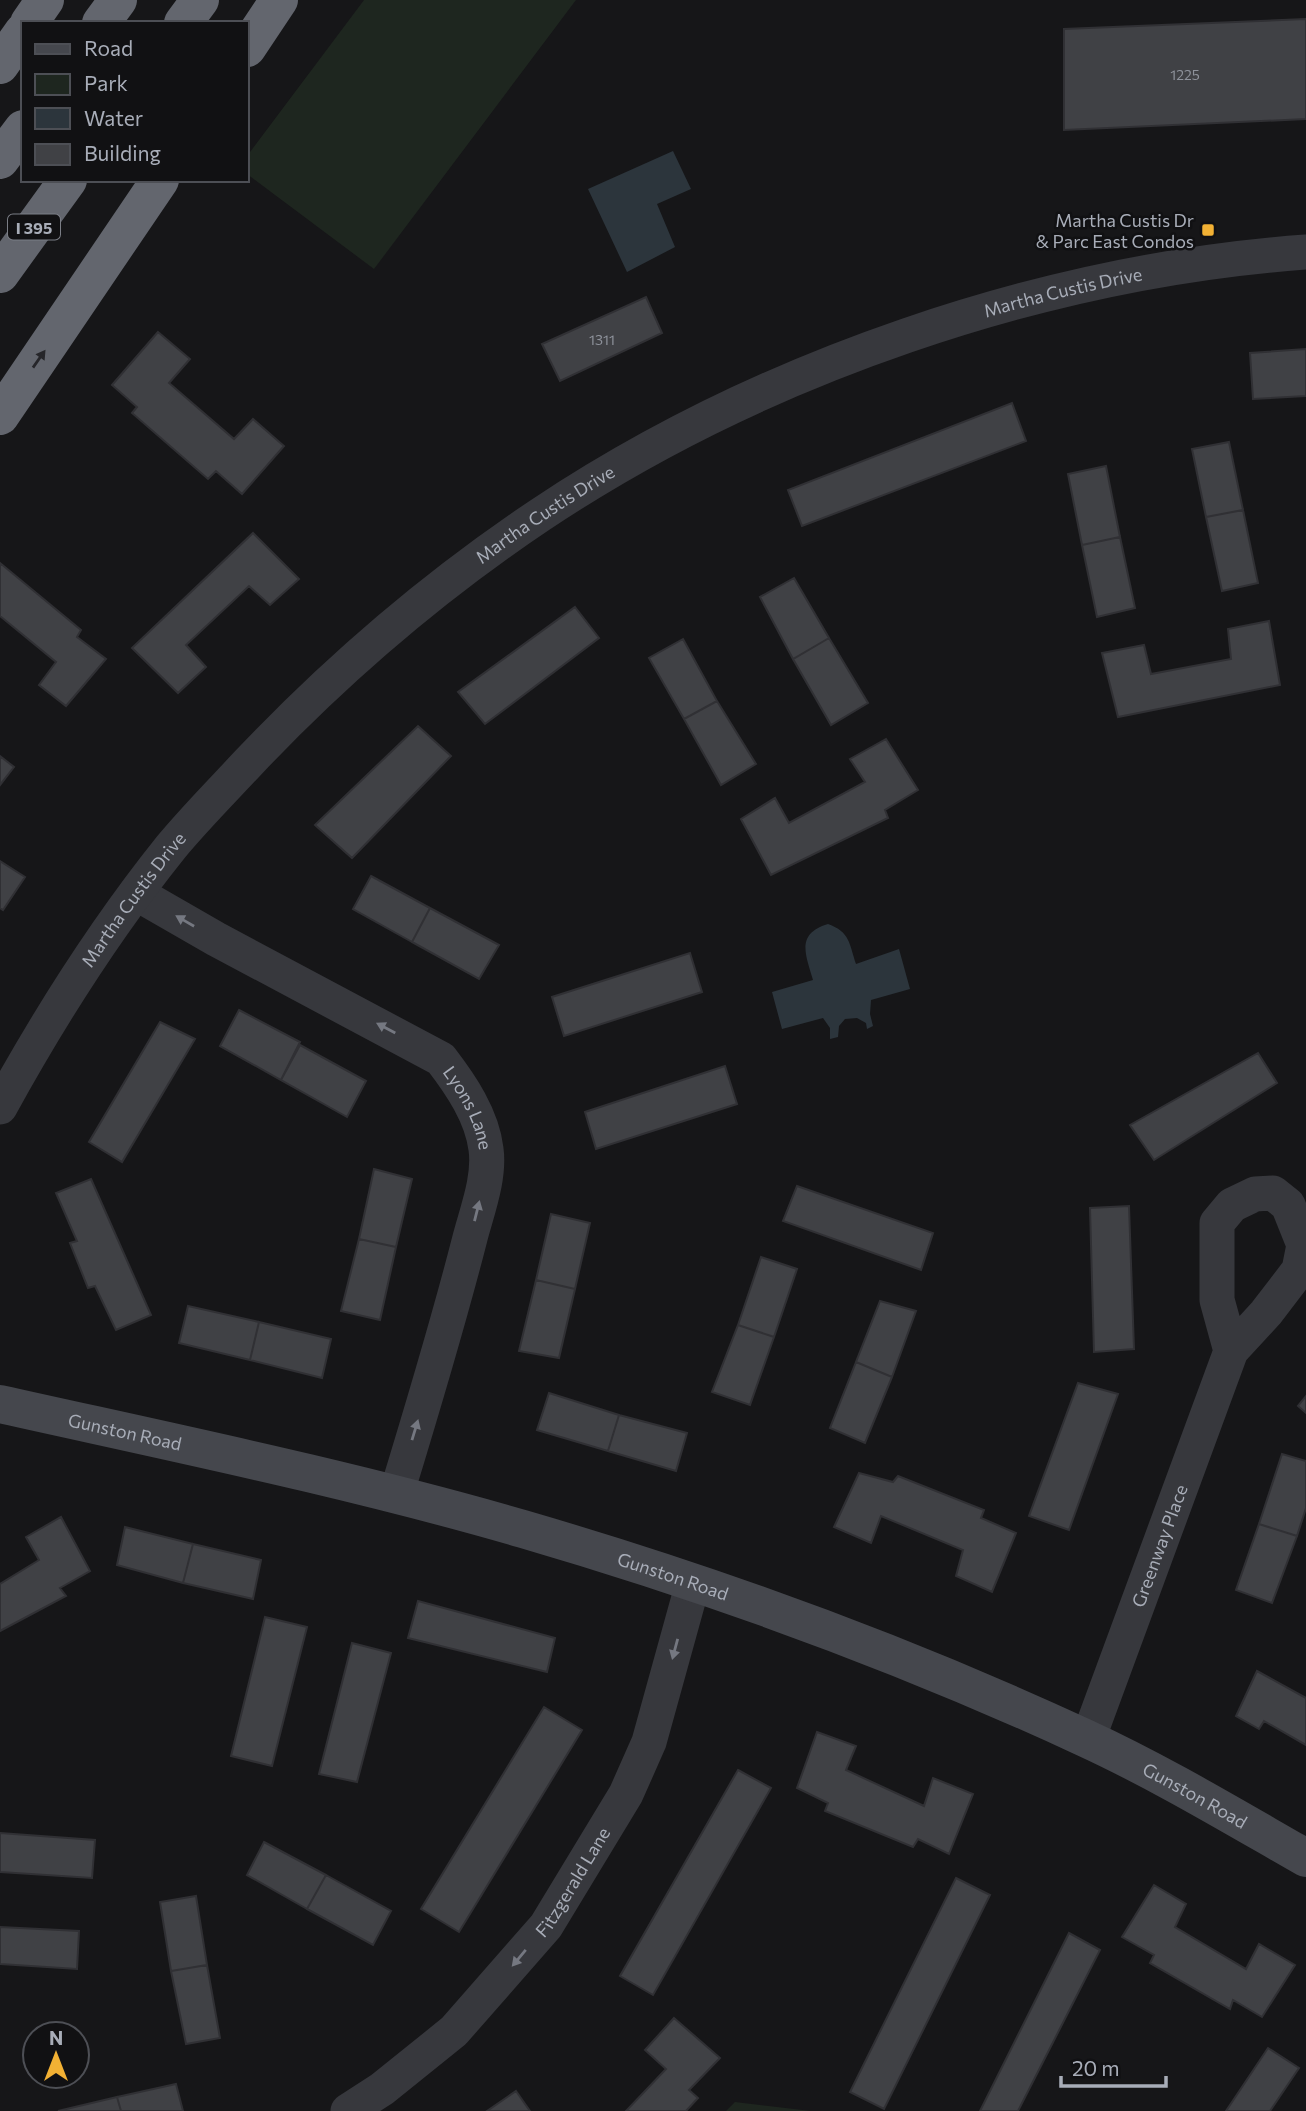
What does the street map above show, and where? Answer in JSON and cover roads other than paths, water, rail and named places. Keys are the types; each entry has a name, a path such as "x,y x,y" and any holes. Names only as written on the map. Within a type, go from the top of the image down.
{"highway":[{"path":"30,21 45,0"},
{"path":"102,21 118,0"},
{"path":"184,21 200,0"},
{"path":"248,46 279,0"},
{"path":"0,65 21,35"},
{"path":"0,160 21,132"},
{"name":"I 395","path":"0,274 67,182"},
{"path":"0,416 159,182"}],"street":[{"name":"Martha Custis Drive","path":"0,1107 94,950 173,845 301,707 355,658 419,604 528,523 631,460 737,406 882,344 1056,292 1147,272 1306,252"},
{"name":"Lyons Lane","path":"136,893 227,945 441,1059 459,1081 474,1111 487,1149 484,1182 454,1302 396,1495"},
{"name":"Greenway Place","path":"1088,1739 1231,1351"},
{"name":"Gunston Road","path":"0,1404 396,1495 520,1528 693,1583 827,1630 938,1674 1088,1739 1219,1808 1306,1858"},
{"name":"Fitzgerald Lane","path":"348,2111 382,2089 454,2031 546,1926 626,1794 649,1742 693,1583"}],"water":[{"path":"673,151 691,189 657,204 675,247 627,272 588,189"},
{"path":"828,924 845,935 856,964 899,949 910,989 871,1000 873,1026 867,1029 866,1023 857,1018 845,1019 839,1026 838,1037 830,1039 830,1028 823,1018 782,1029 772,992 813,980 806,954 807,940 811,933"}],"place":[{"name":"Martha Custis Dr & Parc East Condos","path":"1208,230"}]}
